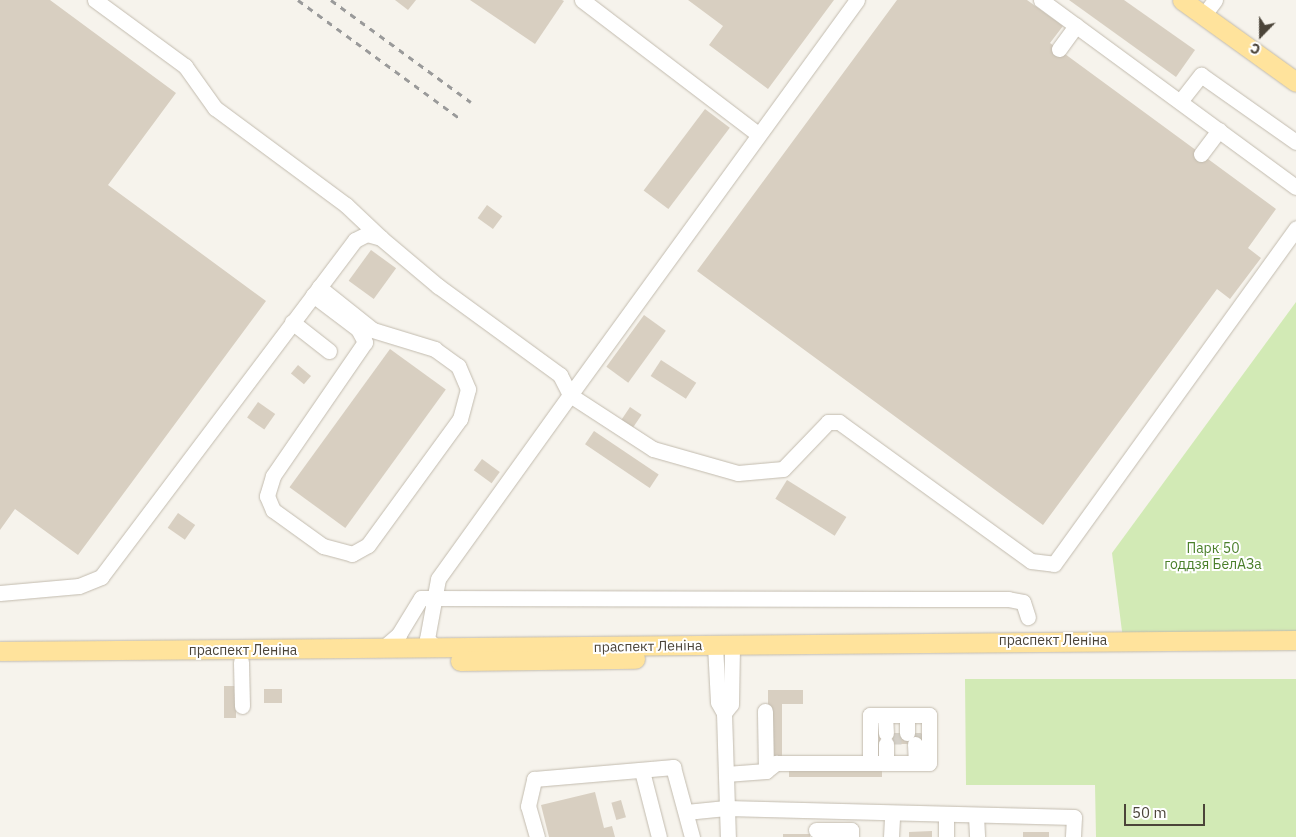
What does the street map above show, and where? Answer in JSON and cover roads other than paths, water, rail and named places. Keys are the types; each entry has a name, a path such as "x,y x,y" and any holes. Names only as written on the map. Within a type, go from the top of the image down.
{"main road":[{"path":"1182,0 1296,82"},
{"name":"праспект Леніна","path":"0,663 241,662 1296,640"},
{"name":"праспект Леніна","path":"0,652 437,648 723,651 1296,649"}],"street":[{"path":"95,0 185,66 215,108 346,205 438,286 560,375 570,395 653,448 738,473 784,469 828,422 840,422 1031,561 1054,564 1296,228"},
{"path":"582,0 758,134"},
{"path":"437,648 427,639 437,597 438,579 448,560 857,0"},
{"path":"1041,0 1182,100 1296,187"},
{"path":"1203,16 1214,0"},
{"path":"1059,49 1076,26"},
{"path":"1182,100 1201,75 1296,142"},
{"path":"1201,154 1219,130"},
{"path":"346,205 355,240"},
{"path":"0,593 79,586 101,576 355,240 368,234 382,238"},
{"path":"316,291 373,330 436,348 458,366 468,389 460,419 368,545 352,554 323,546 274,510 267,496 272,476 365,342 358,329 316,291"},
{"path":"292,322 329,351"},
{"path":"382,649 399,634 421,598 437,597 1008,599 1023,602 1028,617"},
{"path":"723,651 730,704 724,713 728,837"},
{"path":"241,662 242,706"},
{"path":"765,711 766,771"},
{"path":"870,763 894,715"},
{"path":"894,715 907,763"},
{"path":"894,715 907,763"},
{"path":"894,715 929,715 907,763"},
{"path":"726,774 766,771 776,763 907,763"},
{"path":"537,837 528,806 534,779 673,767 692,837"},
{"path":"642,771 659,837"},
{"path":"686,812 726,808 946,816 1074,817 1073,837"},
{"path":"815,811 817,834 851,830 851,837"},
{"path":"892,814 892,837"},
{"path":"946,816 946,837"},
{"path":"976,816 977,837"}],"tunnel":[{"path":"894,733 894,744"},
{"path":"915,733 915,744"}],"railway":[{"path":"298,0 462,120"},
{"path":"331,0 471,102"}],"park label":[{"name":"Парк 50 годдзя БелАЗа","path":"1213,556"}]}
